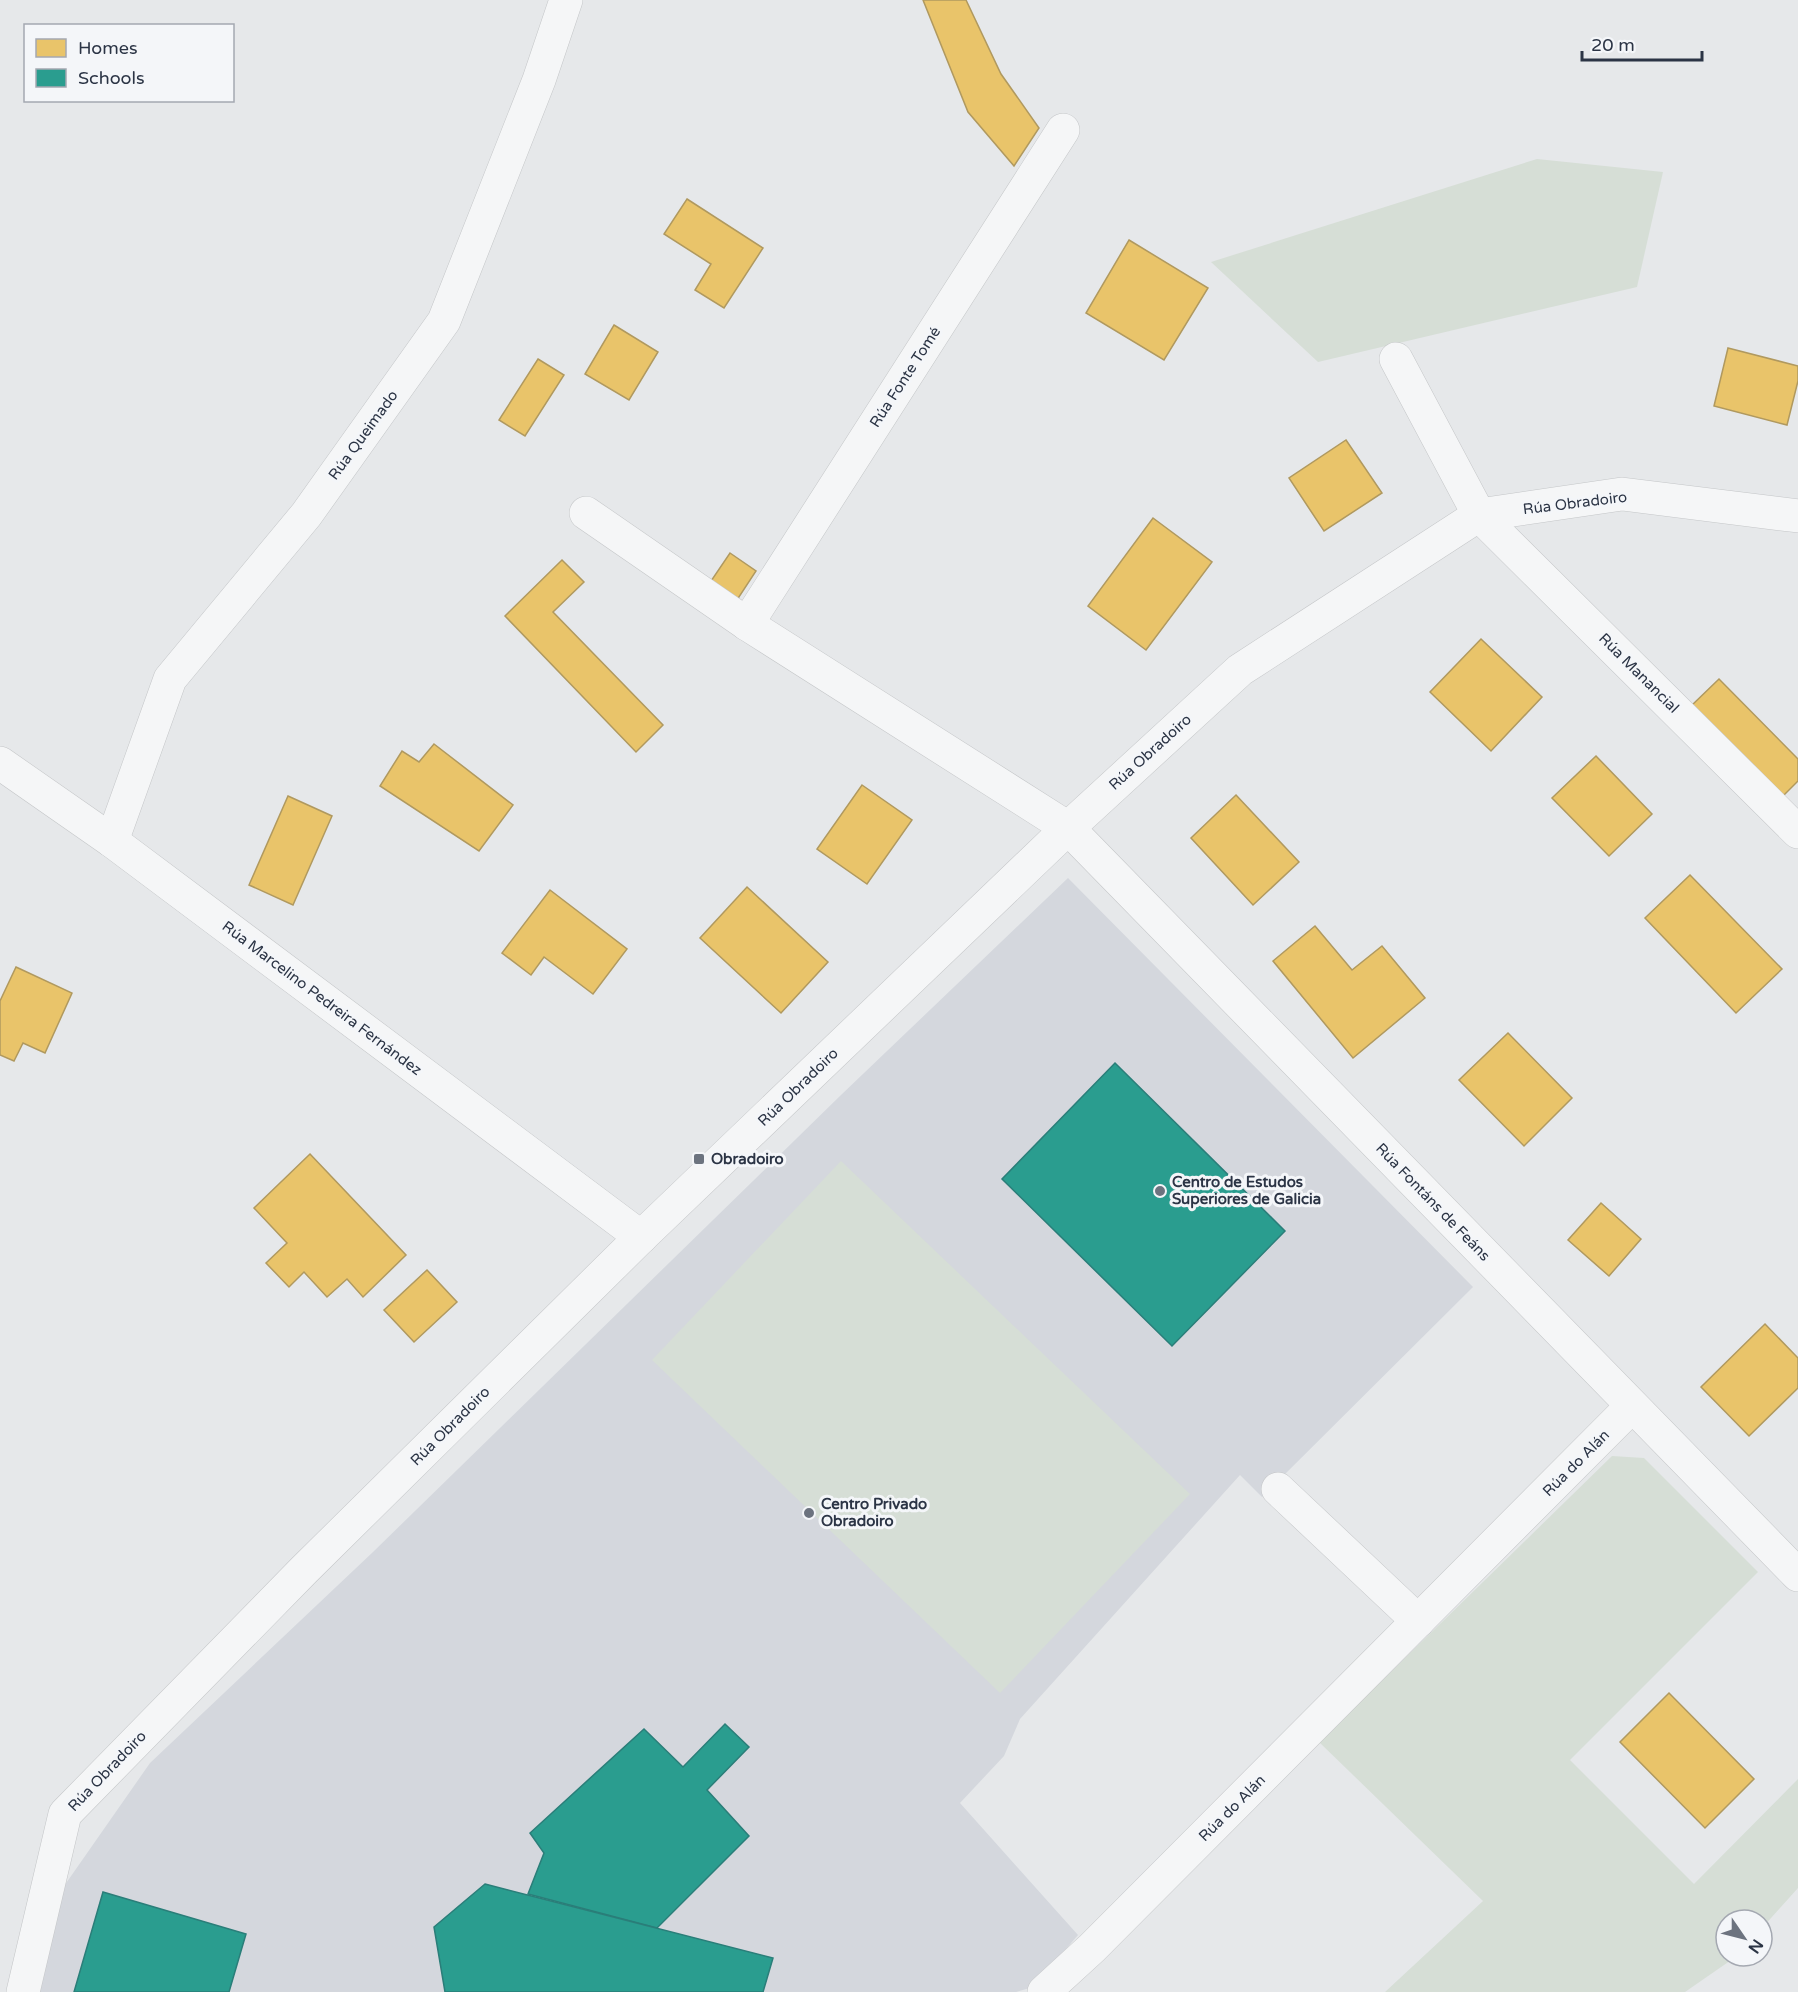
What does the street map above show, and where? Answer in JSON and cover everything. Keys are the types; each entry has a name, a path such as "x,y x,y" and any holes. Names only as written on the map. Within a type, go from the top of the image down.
{"street":[{"name":"Rúa Queimado","path":"112,841 170,679 306,515 444,321 539,80 566,0"},
{"name":"Rúa Fonte Tomé","path":"747,624 1063,130"},
{"name":"Rúa Manancial","path":"1396,359 1479,515 1798,832"},
{"name":"Rúa Obradoiro","path":"23,1992 65,1814 304,1570 641,1237 1068,828 1240,670 1479,515 1622,494 1798,516"},
{"path":"586,513 747,624 1068,828"},
{"name":"Rúa Marcelino Pedreira Fernández","path":"0,763 112,841 641,1237"},
{"name":"Rúa Fontáns de Feáns","path":"1068,828 1798,1575"},
{"name":"Rúa do Alán","path":"1044,1992 1092,1948 1632,1406"},
{"path":"1278,1489 1418,1622"}],"shaded area":[{"path":"1537,159 1663,172 1637,287 1318,362 1211,262"},
{"name":"Centro Privado Obradoiro","path":"1068,878 1473,1287 1262,1497 1240,1475 1020,1719 1004,1756 960,1803 1078,1935 1033,1987 1016,1992 39,1992 62,1889 150,1763 373,1552 841,1095"},
{"path":"841,1161 1190,1494 1000,1693 652,1360"},
{"path":"1612,1456 1644,1458 1758,1572 1570,1760 1694,1884 1798,1779 1798,1888 1774,1915 1774,1908 1714,1908 1714,1968 1720,1968 1685,1992 1385,1992 1483,1901 1319,1742"}],"building: Homes":[{"path":"923,0 966,0 1001,74 1039,128 1014,166 968,112"},
{"path":"687,199 763,248 724,308 695,290 711,264 664,234"},
{"path":"1129,240 1208,288 1164,360 1086,313"},
{"path":"614,325 658,352 629,400 585,374"},
{"path":"1728,348 1798,366 1798,381 1787,425 1714,406"},
{"path":"538,359 564,375 525,436 499,420"},
{"path":"1346,440 1382,493 1324,531 1289,478"},
{"path":"1153,518 1212,562 1146,650 1088,606"},
{"path":"730,553 756,571 737,600 711,581"},
{"path":"562,560 584,582 553,612 663,725 636,752 505,616"},
{"path":"1481,639 1542,697 1491,751 1430,692"},
{"path":"1719,679 1798,759 1798,781 1781,798 1690,707"},
{"path":"434,744 513,805 479,851 380,786 402,751 419,762"},
{"path":"1596,756 1652,814 1609,856 1552,798"},
{"path":"862,785 912,820 867,884 817,849"},
{"path":"1236,795 1299,862 1253,905 1191,838"},
{"path":"288,796 332,816 293,905 249,885"},
{"path":"1690,875 1782,969 1736,1013 1645,918"},
{"path":"747,887 828,962 781,1013 700,938"},
{"path":"550,890 627,949 593,994 544,957 531,975 502,953"},
{"path":"1315,926 1352,970 1382,946 1425,998 1353,1058 1273,961"},
{"path":"16,967 72,993 45,1053 23,1043 14,1061 0,1055 0,1001"},
{"path":"1508,1033 1572,1098 1524,1146 1459,1080"},
{"path":"310,1154 406,1255 363,1297 347,1279 327,1297 304,1272 289,1287 266,1263 287,1243 254,1208"},
{"path":"1601,1203 1641,1239 1609,1276 1568,1240"},
{"path":"427,1270 457,1302 414,1342 384,1310"},
{"path":"1765,1324 1798,1358 1798,1388 1749,1436 1701,1387"},
{"path":"1669,1693 1754,1779 1705,1828 1620,1742"}],"building: Schools":[{"path":"1115,1063 1285,1231 1172,1346 1002,1179"},
{"path":"725,1724 749,1747 707,1790 749,1836 657,1928 528,1894 544,1853 530,1833 644,1729 683,1767"},
{"path":"485,1884 773,1958 763,1992 445,1992 434,1927"},
{"path":"103,1892 246,1934 229,1992 74,1992"}],"place":[{"name":"Obradoiro","path":"699,1159"},
{"name":"Centro de Estudos Superiores de Galicia","path":"1160,1191"},
{"name":"Centro Privado Obradoiro","path":"809,1513"}]}
